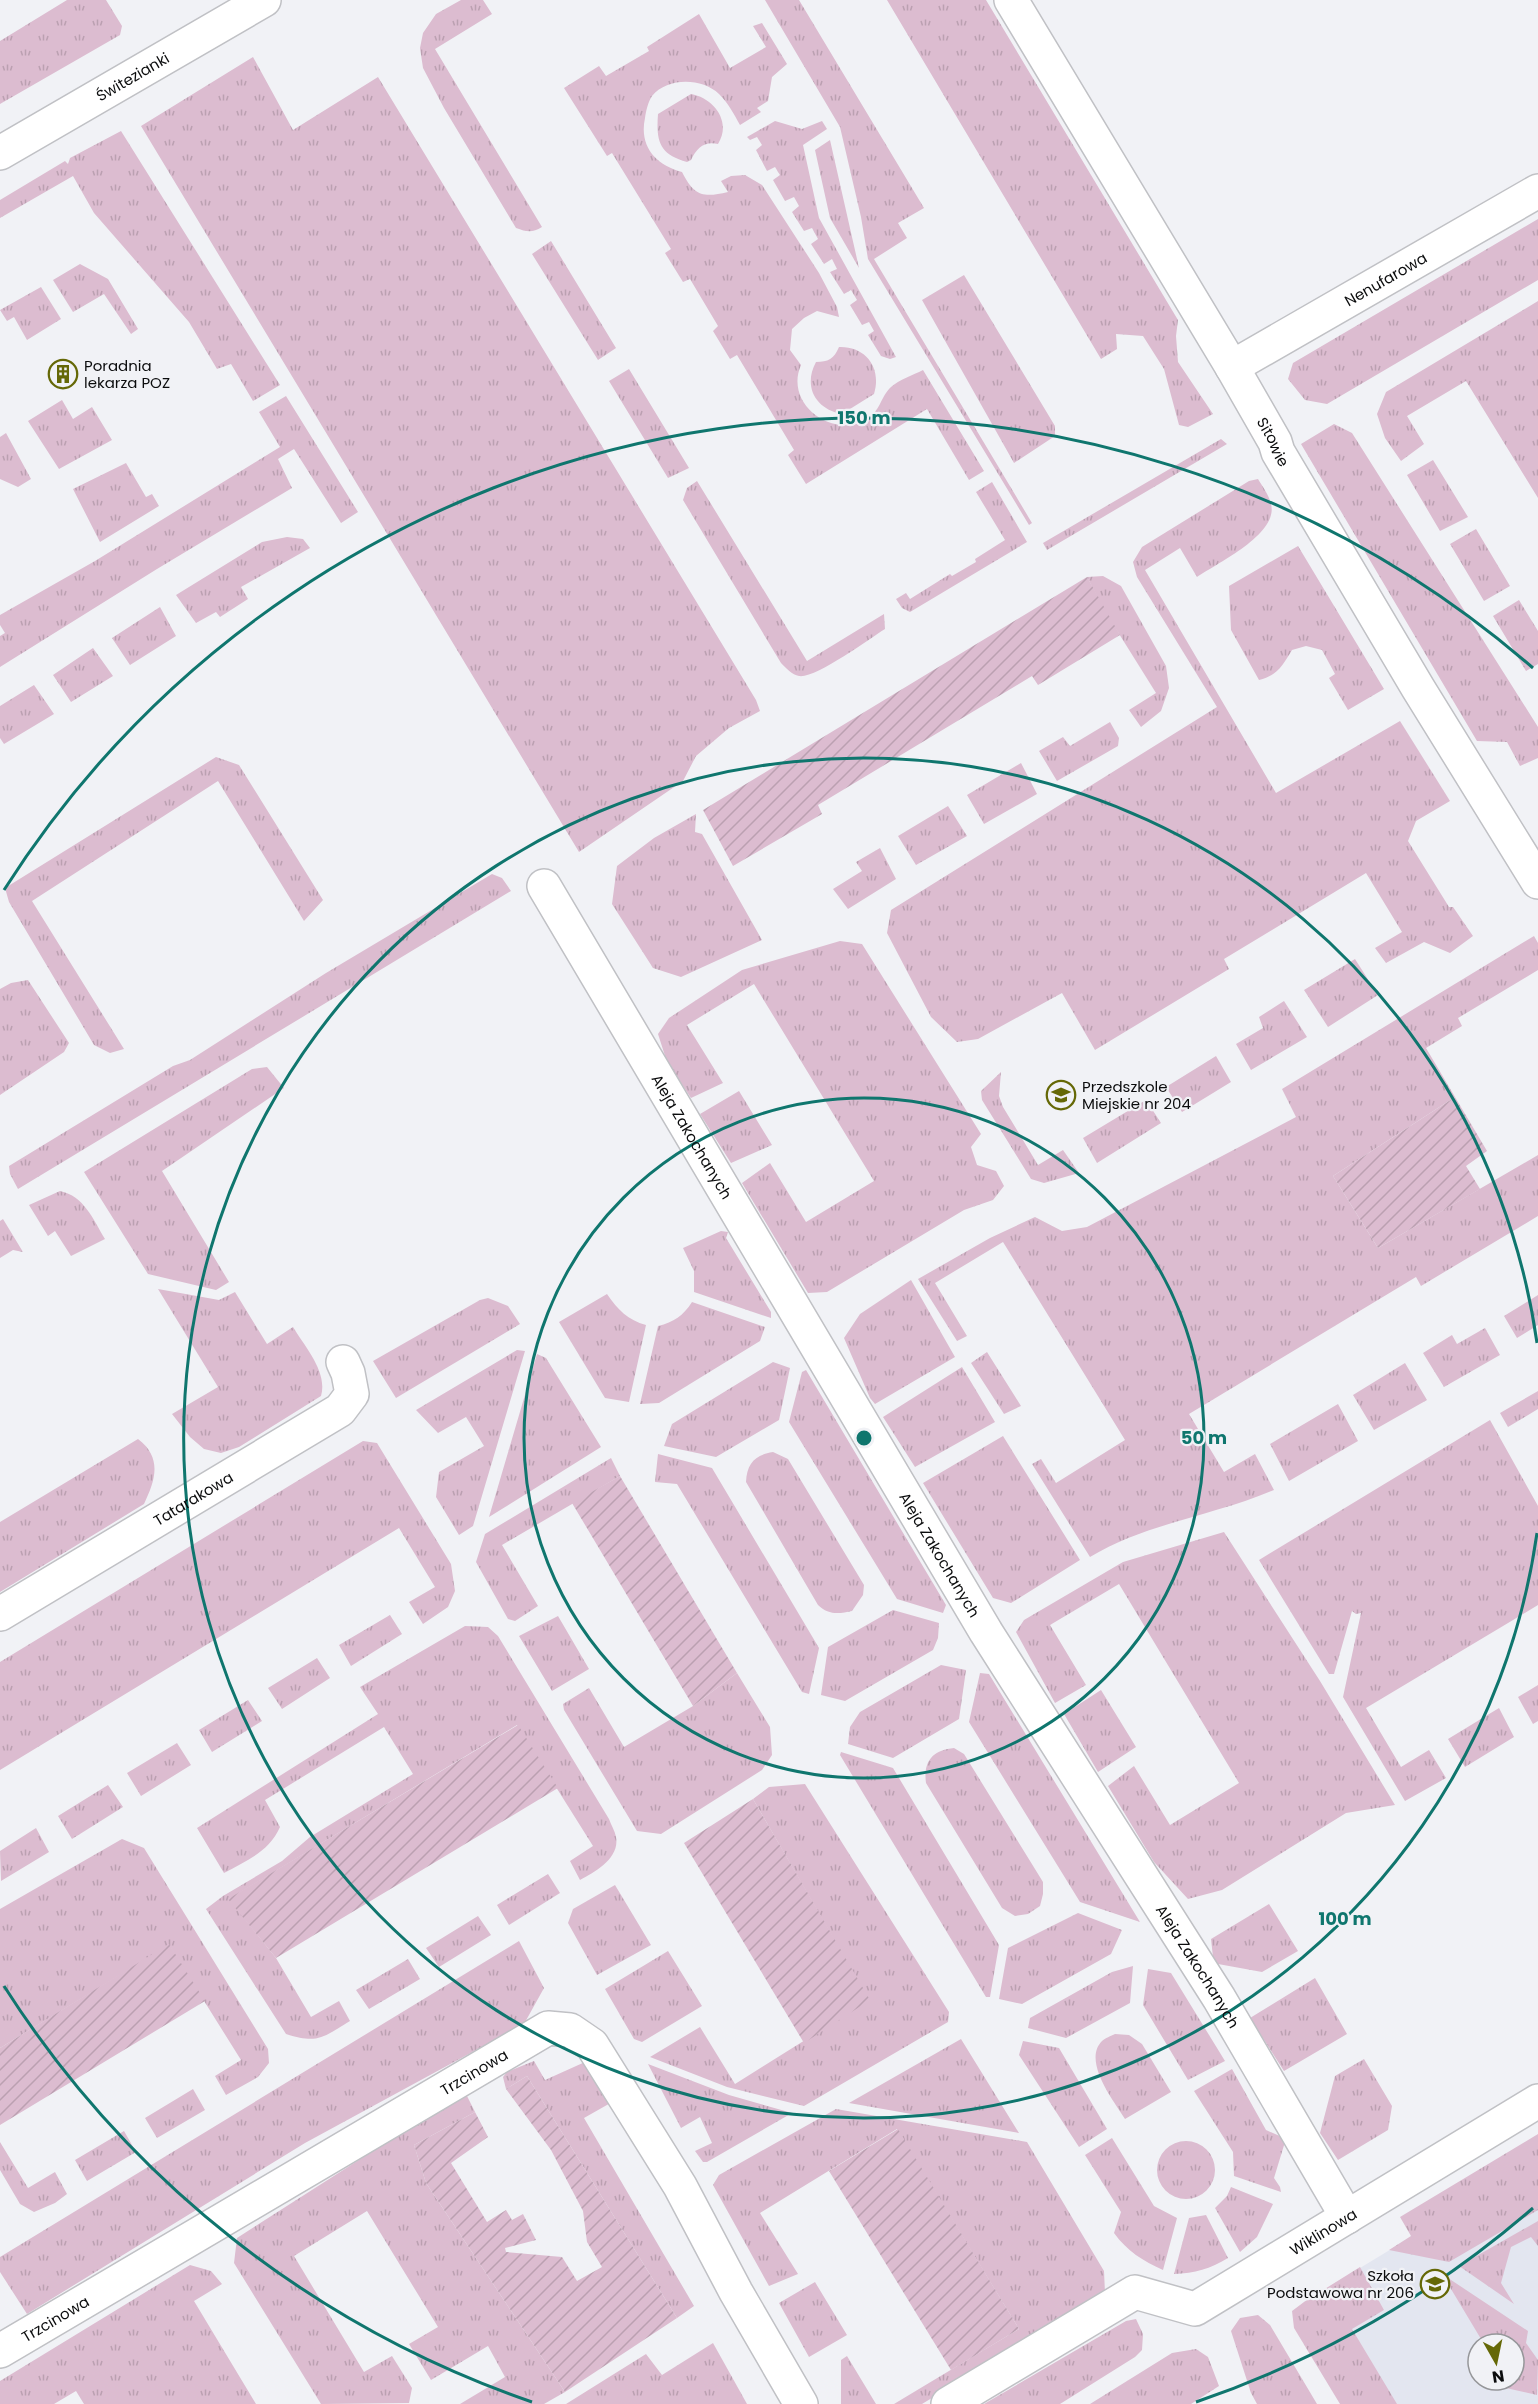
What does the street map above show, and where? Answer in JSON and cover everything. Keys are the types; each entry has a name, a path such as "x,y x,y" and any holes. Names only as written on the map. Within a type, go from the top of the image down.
{"street":[{"name":"Świtezianki","path":"0,153 264,0"},
{"name":"Sitowie","path":"1011,0 1232,367 1275,442 1278,452 1352,576 1538,882"},
{"name":"Nenufarowa","path":"1232,367 1538,190"},
{"name":"Aleja Zakochanych","path":"544,886 986,1632 1219,1998 1347,2217"},
{"name":"Tatarakowa","path":"0,1614 340,1410 352,1394 348,1373 343,1362"},
{"name":"Trzcinowa","path":"0,2351 549,2028 570,2030 592,2045 680,2186 736,2292 801,2404"},
{"name":"Wiklinowa","path":"948,2404 1135,2292 1195,2309 1538,2101"}],"shaded area":[{"name":"Szkoła Podstawowa nr 206","path":"1538,2160 1538,2404 1351,2404 1304,2302"}],"green space":[{"path":"67,0 106,0 122,26 120,35 0,104 0,41"},
{"path":"461,0 483,0 492,14 435,49 542,227 532,231 516,228 444,108 423,68 420,48 423,33 436,14"},
{"path":"765,0 799,0 924,208 898,223 907,238 874,259 1032,523 1029,525 868,259 861,217 840,127"},
{"path":"887,0 986,0 1178,320 1176,336 1178,362 1213,414 1188,427 1179,425 1164,369 1143,336 1116,334 1117,349 1101,359"},
{"path":"699,14 730,68 766,47 753,26 762,23 787,64 772,77 768,101 757,108 761,112 740,125 725,101 712,89 704,85 685,82 667,85 649,101 644,137 651,153 657,159 664,165 682,172 691,186 700,193 712,195 728,192 721,181 731,176 745,175 762,185 819,273 837,307 839,317 817,311 804,318 792,329 790,350 801,365 798,379 799,393 805,405 826,421 839,425 853,425 871,417 891,387 923,370 984,471 969,480 927,409 806,484 788,455 794,450 737,355 730,359 713,331 718,326 690,279 683,282 665,253 671,249 612,153 607,156 564,88 599,66 606,76 649,51 647,47"},
{"path":"253,57 293,130 378,77 756,700 760,711 729,728 696,756 683,781 579,852 141,126"},
{"path":"691,94 707,100 713,106 722,120 723,127 718,144 702,146 687,162 670,155 661,145 658,114"},
{"path":"775,121 802,129 822,121 827,129 803,145 819,218 896,357 890,359 881,356 868,335 874,331 869,322 862,325 850,305 857,300 851,290 844,294 830,272 837,269 832,259 824,264 811,244 818,239 812,228 804,231 792,212 799,206 794,197 785,201 773,180 780,175 775,167 767,171 756,150 762,145 757,137 750,140 747,137"},
{"path":"121,131 280,385 253,401 231,364 217,369 189,322 94,213 73,176 0,218 0,200 65,161 68,164 70,158"},
{"path":"830,140 859,268 830,218 815,150"},
{"path":"1538,219 1538,280 1327,404 1305,400 1288,379 1293,363"},
{"path":"551,241 616,348 598,360 532,254"},
{"path":"80,264 108,279 138,329 131,334 104,294 73,312 53,280"},
{"path":"964,275 1055,426 1055,436 1014,463 922,300"},
{"path":"41,287 61,319 27,340 14,317 7,321 0,310"},
{"path":"1538,301 1538,498 1466,381 1407,416 1424,444 1401,461 1385,438 1377,414 1386,392"},
{"path":"839,347 857,350 864,355 874,367 876,376 874,394 842,414 818,402 811,388 812,371 816,362 830,359"},
{"path":"629,369 689,468 668,478 609,381"},
{"path":"286,396 358,512 341,523 294,449 278,459 292,488 0,667 0,636 5,633 0,625 0,615 95,561 280,447 259,412"},
{"path":"62,400 73,419 92,407 112,440 59,469 28,421"},
{"path":"1334,424 1352,433 1538,727 1538,758 1520,766 1507,742 1477,741 1301,444"},
{"path":"6,433 31,479 18,487 0,479 0,437"},
{"path":"1221,439 1227,444 1047,550 1043,543"},
{"path":"1433,460 1468,517 1440,531 1407,475"},
{"path":"126,463 146,497 152,494 159,506 100,542 73,489"},
{"path":"1258,479 1270,501 1271,515 1266,526 1256,537 1197,577 1180,548 1145,570 1276,793 1400,721 1450,801 1416,821 1408,841 1449,907 1453,907 1473,936 1450,953 1424,942 1386,963 1375,948 1402,932 1366,873 1224,959 1229,969 1095,1050 1062,993 978,1039 957,1042 931,1017 887,933 891,910 1217,707 1137,577 1133,562 1142,547 1249,481"},
{"path":"697,481 807,661 884,614 885,629 817,671 799,676 789,671 781,663 683,500 687,488"},
{"path":"992,482 1027,542 910,612 902,608 896,599 906,593 910,599 950,574 952,576 976,562 975,559 1005,540 976,492"},
{"path":"1476,529 1510,586 1484,601 1450,544"},
{"path":"287,537 303,539 310,548 241,587 248,599 220,617 216,612 196,623 176,595 262,542"},
{"path":"1298,546 1384,689 1348,710 1329,678 1335,674 1322,650 1306,646 1292,650 1275,673 1259,680 1231,630 1229,586"},
{"path":"1103,576 1121,586 1166,666 1169,688 1161,711 1141,727 1129,710 1156,693 1106,613 1087,577"},
{"path":"1087,577 1120,635 1038,685 1032,676 818,805 822,814 733,866 703,810"},
{"path":"1519,600 1538,631 1538,664 1526,671 1493,616"},
{"path":"160,607 176,636 130,665 112,638"},
{"path":"93,648 113,676 71,702 53,675"},
{"path":"34,685 54,714 4,744 0,738 0,706"},
{"path":"1110,722 1119,738 1118,746 1057,781 1039,751 1063,737 1070,746"},
{"path":"216,757 239,765 323,900 304,921 218,781 32,901 124,1049 110,1053 94,1045 9,902 5,888"},
{"path":"1021,763 1037,794 984,824 967,795"},
{"path":"948,806 967,836 916,865 898,836"},
{"path":"696,814 695,832 702,834 762,940 681,977 653,968 612,904 617,866 654,838"},
{"path":"880,848 896,879 848,909 833,889 862,871 856,862"},
{"path":"492,874 502,878 511,891 18,1189 10,1174 9,1166 173,1066 190,1060 326,973"},
{"path":"1534,936 1538,943 1538,970 1458,1018 1462,1026 1426,1048 1455,1097 1333,1176 1378,1248 1538,1155 1538,1216 1421,1286 1416,1277 1189,1414 1224,1472 1255,1454 1274,1490 1134,1536 1090,1557 1032,1464 1041,1459 1056,1483 1125,1440 1003,1242 935,1283 967,1336 957,1341 918,1279 990,1238 1035,1217 1062,1231 1087,1227 1296,1117 1282,1089"},
{"path":"840,941 862,944 981,1134 971,1147 977,1165 996,1171 1004,1186 993,1200 964,1210 827,1292 808,1293 742,1183 770,1163 806,1222 874,1181 754,984 687,1025 723,1083 691,1098 667,1062 658,1034 669,1018 742,970"},
{"path":"1355,959 1378,995 1328,1027 1304,990"},
{"path":"28,980 69,1043 64,1052 0,1095 0,989 11,983"},
{"path":"1284,1001 1307,1037 1251,1070 1236,1044 1263,1028 1259,1017"},
{"path":"1216,1056 1231,1082 1182,1112 1166,1087"},
{"path":"267,1067 284,1088 162,1171 229,1282 216,1290 148,1274 84,1172 252,1069"},
{"path":"1001,1072 999,1096 1003,1107 1038,1165 1063,1150 1079,1173 1044,1183 1031,1179 982,1100 981,1091"},
{"path":"739,1091 772,1145 731,1163 700,1114"},
{"path":"1455,1097 1487,1151 1466,1166 1480,1189 1378,1248 1333,1176"},
{"path":"1146,1100 1161,1123 1097,1163 1083,1138"},
{"path":"60,1191 82,1203 105,1239 71,1256 55,1231 48,1236 29,1205"},
{"path":"3,1219 23,1252 13,1250 0,1258 0,1221"},
{"path":"721,1231 728,1232 726,1238 771,1312 771,1318 694,1292 694,1271 683,1248"},
{"path":"911,1280 955,1357 875,1404 870,1398 844,1338 860,1314"},
{"path":"158,1289 219,1300 235,1292 267,1344 293,1327 318,1369 322,1387 321,1396 239,1447 221,1453 204,1449 190,1437 172,1414 218,1387"},
{"path":"607,1294 624,1314 646,1325 629,1402 605,1398 559,1322"},
{"path":"1538,1295 1538,1325 1517,1338 1504,1316"},
{"path":"488,1298 508,1306 520,1324 396,1398 373,1361 480,1300"},
{"path":"692,1302 765,1327 760,1341 659,1403 640,1404 658,1326 678,1318"},
{"path":"1485,1328 1500,1355 1444,1387 1423,1353 1452,1335 1457,1344"},
{"path":"517,1350 525,1351 473,1526 459,1535 436,1497 439,1472 484,1446 466,1417 438,1433 416,1410"},
{"path":"987,1352 1021,1406 1004,1414 971,1363"},
{"path":"537,1354 546,1358 601,1447 489,1517"},
{"path":"773,1362 790,1368 779,1420 716,1457 664,1446 672,1424"},
{"path":"1405,1363 1427,1400 1374,1430 1353,1395"},
{"path":"962,1367 995,1422 915,1467 883,1417"},
{"path":"806,1370 946,1605 943,1613 897,1599 789,1422 802,1372"},
{"path":"1538,1391 1538,1409 1508,1427 1500,1413"},
{"path":"1338,1404 1358,1441 1289,1481 1270,1444"},
{"path":"1490,1420 1538,1506 1538,1605 1366,1708 1401,1767 1429,1750 1446,1778 1405,1801 1343,1697 1361,1613 1356,1614 1352,1611 1334,1674 1329,1674 1259,1560"},
{"path":"1003,1436 1080,1560 1011,1603 993,1598 923,1483"},
{"path":"138,1439 146,1446 154,1462 154,1478 144,1504 0,1592 0,1522"},
{"path":"363,1441 377,1443 451,1564 455,1591 448,1607 423,1624 409,1602 435,1587 399,1528 0,1770 0,1662"},
{"path":"773,1452 788,1459 864,1585 863,1595 852,1611 834,1613 818,1605 746,1482 748,1470 753,1461 761,1455"},
{"path":"658,1454 712,1468 819,1648 809,1694 802,1692 677,1484 655,1482"},
{"path":"611,1458 620,1476 502,1545 538,1606 515,1621 508,1619 476,1562 485,1534"},
{"path":"620,1476 737,1673 693,1706 572,1503"},
{"path":"1224,1532 1320,1681 1395,1805 1346,1813 1222,1890 1188,1899 1154,1862 1108,1786 1134,1766 1170,1825 1239,1783 1119,1584 1050,1625 1086,1685 1055,1703 1016,1632 1024,1620 1123,1562"},
{"path":"893,1610 939,1623 938,1638 933,1650 845,1701 821,1695 828,1647"},
{"path":"390,1615 402,1634 351,1666 339,1645"},
{"path":"558,1616 589,1669 552,1691 519,1636"},
{"path":"465,1626 488,1627 498,1636 609,1819 616,1837 614,1851 605,1863 580,1880 570,1861 593,1846 517,1725 229,1899 276,1958 311,2017 339,2001 350,2021 320,2038 306,2039 286,2034 206,1909 223,1896 282,1861 310,1837 413,1774 384,1727 265,1800 280,1827 275,1836 256,1855 224,1873 197,1828 378,1714 360,1687"},
{"path":"317,1658 330,1678 282,1709 268,1688"},
{"path":"941,1665 966,1670 959,1719 893,1758 848,1744 850,1727 860,1712"},
{"path":"737,1673 770,1727 772,1755 762,1770 661,1834 637,1831 564,1710 563,1704 589,1688 624,1747 693,1706"},
{"path":"980,1673 989,1674 1140,1922 1080,1902 969,1722"},
{"path":"1538,1685 1538,1721 1533,1724 1518,1697"},
{"path":"1101,1690 1136,1747 1098,1772 1064,1714"},
{"path":"248,1700 262,1721 212,1752 199,1730"},
{"path":"1499,1708 1514,1737 1465,1767 1448,1739"},
{"path":"518,1725 558,1788 276,1958 228,1899"},
{"path":"177,1743 191,1765 141,1796 127,1773"},
{"path":"954,1748 964,1754 1043,1882 1040,1906 1028,1914 1015,1916 1002,1908 926,1783 926,1769 931,1758 940,1751"},
{"path":"841,1752 893,1768 999,1945 990,1997 986,1997 840,1755"},
{"path":"805,1784 949,2012 948,2022 804,2106 727,2087 650,2057 700,2027 735,2084 869,2000 753,1799 769,1787"},
{"path":"108,1785 123,1807 72,1839 58,1816"},
{"path":"753,1799 870,2000 804,2043 684,1843"},
{"path":"36,1828 49,1852 1,1881 0,1851"},
{"path":"122,1839 144,1848 268,2049 269,2063 258,2077 226,2095 215,2076 241,2060 169,1945 0,2048 0,1909"},
{"path":"548,1874 560,1893 509,1925 497,1905"},
{"path":"615,1885 651,1945 597,1975 568,1923 573,1909"},
{"path":"1269,1904 1298,1951 1262,1972 1218,1964 1213,1957 1211,1939"},
{"path":"1078,1913 1122,1930 1111,1954 1022,2004 999,1999 1008,1948"},
{"path":"478,1916 491,1935 439,1967 426,1948"},
{"path":"519,1941 544,1988 524,2024 305,2143 27,2314 0,2272 0,2257"},
{"path":"169,1944 205,2001 0,2125 0,2048"},
{"path":"668,1951 702,2006 642,2042 634,2039 605,1989"},
{"path":"408,1959 420,1979 369,2009 356,1990"},
{"path":"1133,1966 1130,2003 1066,2038 1028,2028 1030,2018 1112,1972"},
{"path":"1148,1969 1171,1973 1225,2061 1188,2080 1143,2005"},
{"path":"1315,1978 1347,2034 1284,2071 1250,2018"},
{"path":"1115,2034 1129,2035 1142,2044 1171,2092 1125,2119 1102,2081 1096,2059 1097,2049 1102,2041"},
{"path":"961,2039 1019,2133 849,2103"},
{"path":"1023,2041 1059,2048 1107,2129 1079,2147 1019,2055"},
{"path":"1364,2059 1392,2106 1388,2130 1338,2160 1320,2133 1335,2076"},
{"path":"534,2061 545,2080 585,2062 614,2101 584,2118 694,2306 677,2318 527,2076 506,2089 503,2077 507,2072"},
{"path":"648,2064 729,2095 792,2113 707,2162 703,2162 695,2151 712,2143 700,2117 681,2128"},
{"path":"1232,2069 1266,2130 1282,2137 1285,2142 1274,2178 1281,2192 1234,2176 1233,2152 1194,2091"},
{"path":"527,2076 677,2318 565,2392 426,2183 414,2145 475,2112 488,2137 451,2163 487,2222 506,2210 512,2220 523,2214 536,2240 505,2248 506,2252 562,2257 577,2281 602,2267 587,2242 583,2211 551,2150 506,2089"},
{"path":"193,2089 205,2110 157,2138 145,2118"},
{"path":"467,2096 475,2112 414,2145 426,2183 565,2392 544,2404 460,2404 505,2377 488,2346 431,2380 409,2344 438,2327 367,2211 294,2256 364,2372 392,2356 412,2388 409,2403 321,2404 234,2263 237,2238 387,2142"},
{"path":"836,2109 1027,2142 1104,2271 1105,2293 922,2404 894,2404 1019,2329 897,2129 760,2213 798,2274 769,2286 713,2185 719,2175"},
{"path":"898,2129 1019,2329 951,2370 829,2171"},
{"path":"124,2131 136,2152 87,2181 75,2160"},
{"path":"1538,2134 1538,2210 1449,2262 1389,2250 1411,2236 1400,2217"},
{"path":"1112,2138 1154,2206 1177,2218 1163,2270 1136,2255 1114,2233 1121,2212 1085,2155"},
{"path":"1186,2141 1197,2143 1210,2154 1215,2170 1213,2181 1202,2194 1186,2199 1175,2197 1162,2186 1157,2170 1159,2159 1170,2146"},
{"path":"0,2142 28,2188 55,2172 67,2194 55,2203 34,2212 20,2204 0,2170"},
{"path":"1231,2187 1273,2204 1257,2237 1240,2252 1215,2208 1227,2196"},
{"path":"1206,2215 1228,2258 1202,2270 1174,2274 1189,2218"},
{"path":"1538,2221 1538,2246 1531,2237 1511,2247 1501,2283 1514,2304 1459,2266"},
{"path":"190,2265 211,2271 222,2284 194,2301 256,2404 84,2404 76,2391 54,2404 0,2404 0,2381"},
{"path":"1360,2267 1384,2310 1352,2329 1397,2404 1340,2404 1294,2328 1292,2311"},
{"path":"1442,2274 1528,2331 1526,2343 1526,2332 1477,2332"},
{"path":"815,2282 847,2335 809,2357 779,2303"},
{"path":"1258,2315 1270,2325 1317,2404 1257,2404 1251,2393 1231,2331 1240,2318"},
{"path":"1136,2319 1143,2334 1142,2350 1135,2357 1060,2404 984,2404 1126,2321"},
{"path":"713,2343 747,2404 566,2404 646,2354 662,2375"},
{"path":"1526,2343 1538,2360 1537,2395 1524,2392 1526,2392"},
{"path":"1196,2349 1208,2357 1219,2386 1191,2404 1090,2404 1172,2353"},
{"path":"847,2356 876,2404 841,2404 841,2360"}],"place":[{"name":"Poradnia lekarza POZ","path":"63,374"},
{"name":"Przedszkole Miejskie nr 204","path":"1061,1095"},
{"name":"Szkoła Podstawowa nr 206","path":"1435,2284"}]}
